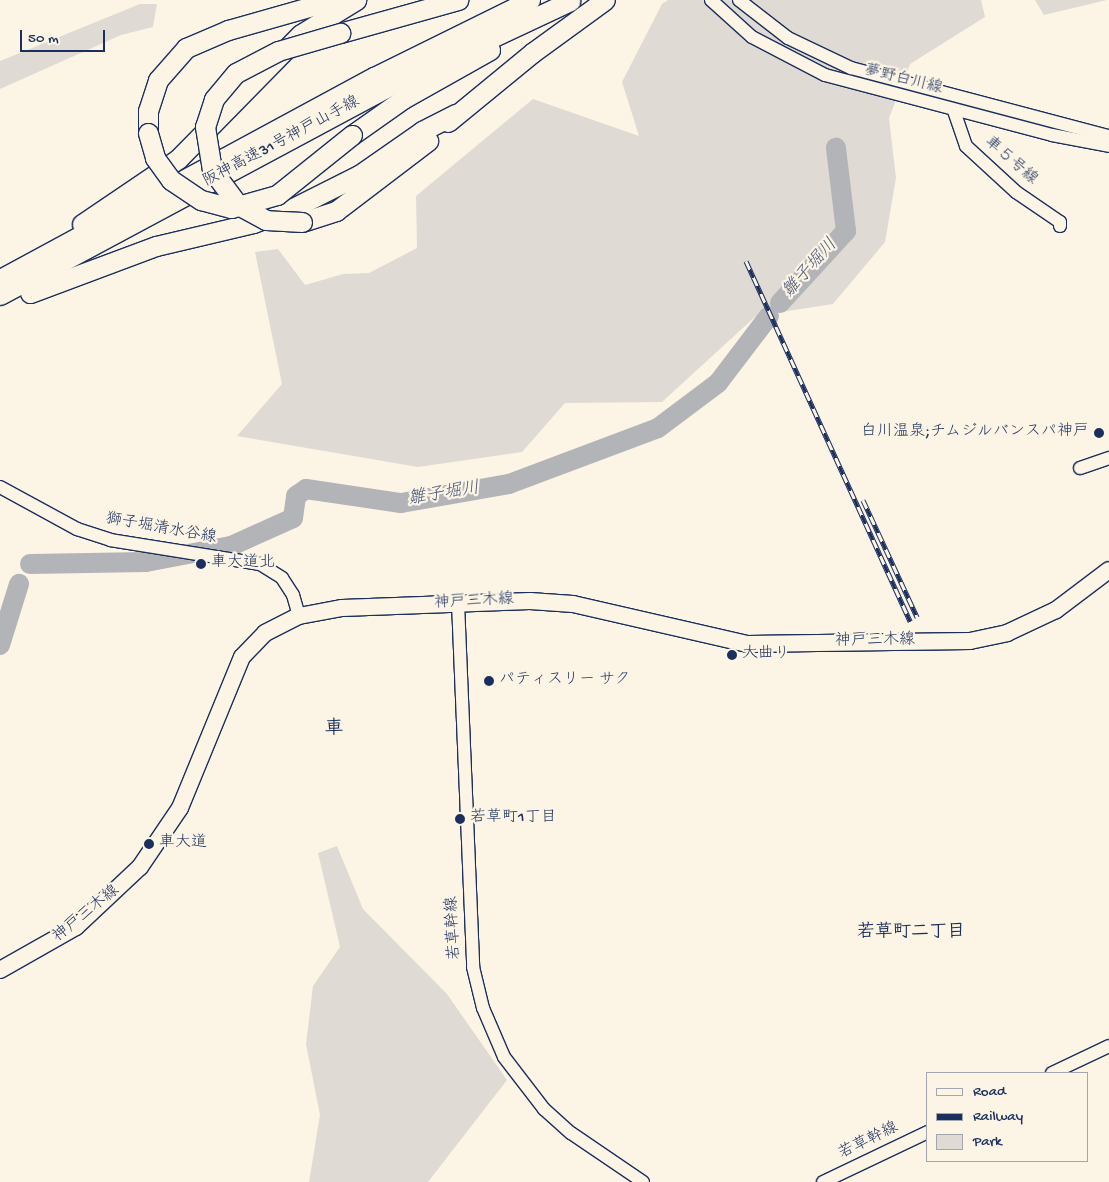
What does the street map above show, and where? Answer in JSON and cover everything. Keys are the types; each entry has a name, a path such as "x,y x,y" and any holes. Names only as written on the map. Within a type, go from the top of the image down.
{"highway":[{"path":"334,0 228,30 186,48 158,80 148,111 148,133 155,158 171,180 201,200 231,208 277,194 352,135 403,99 570,1"},
{"path":"0,271 78,226 170,166 214,126 301,34 356,0"},
{"path":"458,0 278,51 236,73 214,99 206,128 212,170 238,205 266,220 302,222 336,211 372,186 456,114 605,0"},
{"name":"阪神高速31号神戸山手線","path":"0,279 374,77 530,0"},
{"name":"阪神高速31号神戸山手線","path":"0,295 391,85 570,1"},
{"path":"0,306 138,252 253,222 293,208 359,175 422,131 456,114"}],"main road":[{"name":"神戸三木線","path":"0,970 76,928 140,867 180,808 242,657 265,632 299,616 326,609 458,603 573,604 748,644 970,641 1007,633 1056,610 1109,570"}],"street":[{"name":"夢野白川線","path":"711,0 752,36 802,65 849,84 1052,135 1109,146"},
{"name":"夢野白川線","path":"739,0 788,38 851,68 1107,134"},
{"name":"車５号線","path":"954,110 966,146 1016,192 1060,222 1060,226"},
{"path":"1052,135 1109,154"},
{"path":"1080,468 1109,458"},
{"name":"獅子堀清水谷線","path":"0,488 51,516 110,540 260,564 282,578 292,595 299,616"},
{"name":"若草幹線","path":"458,603 473,967 483,1008 504,1057 544,1110 571,1133 643,1182"},
{"path":"1054,1072 1109,1046"},
{"name":"若草幹線","path":"823,1182 926,1133"}],"green space":[{"path":"668,0 981,0 985,17 910,64 889,118 896,178 885,242 833,304 756,316 662,402 565,403 522,452 418,467 237,436 282,384 255,252 278,249 305,285 343,274 369,273 417,248 416,196 533,99 639,136 622,82 662,4"},
{"path":"1035,0 1107,0 1044,15"},
{"path":"140,4 157,4 153,27 121,35 0,89 0,61"},
{"path":"337,846 363,909 447,994 507,1080 428,1182 309,1182 320,1115 306,1044 313,986 340,947 318,853"}],"waterway":[{"name":"雛子堀川","path":"780,303 846,231 836,148"},
{"name":"雛子堀川","path":"30,564 146,562 231,546 293,518 296,496 306,489 401,503 509,484 658,428 718,383 769,316"},
{"name":"雛子堀川","path":"0,645 19,584"}],"railway":[{"path":"746,261 910,621"},
{"path":"863,500 917,617"}],"place":[{"name":"白川温泉;チムジルバンスパ神戸","path":"1099,433"},
{"name":"車大道北","path":"201,564"},
{"name":"大曲り","path":"732,655"},
{"name":"パティスリー サク","path":"489,681"},
{"name":"若草町1丁目","path":"460,819"},
{"name":"車大道","path":"149,844"}],"district":[{"name":"車","path":"334,730"},
{"name":"若草町二丁目","path":"911,933"}]}
